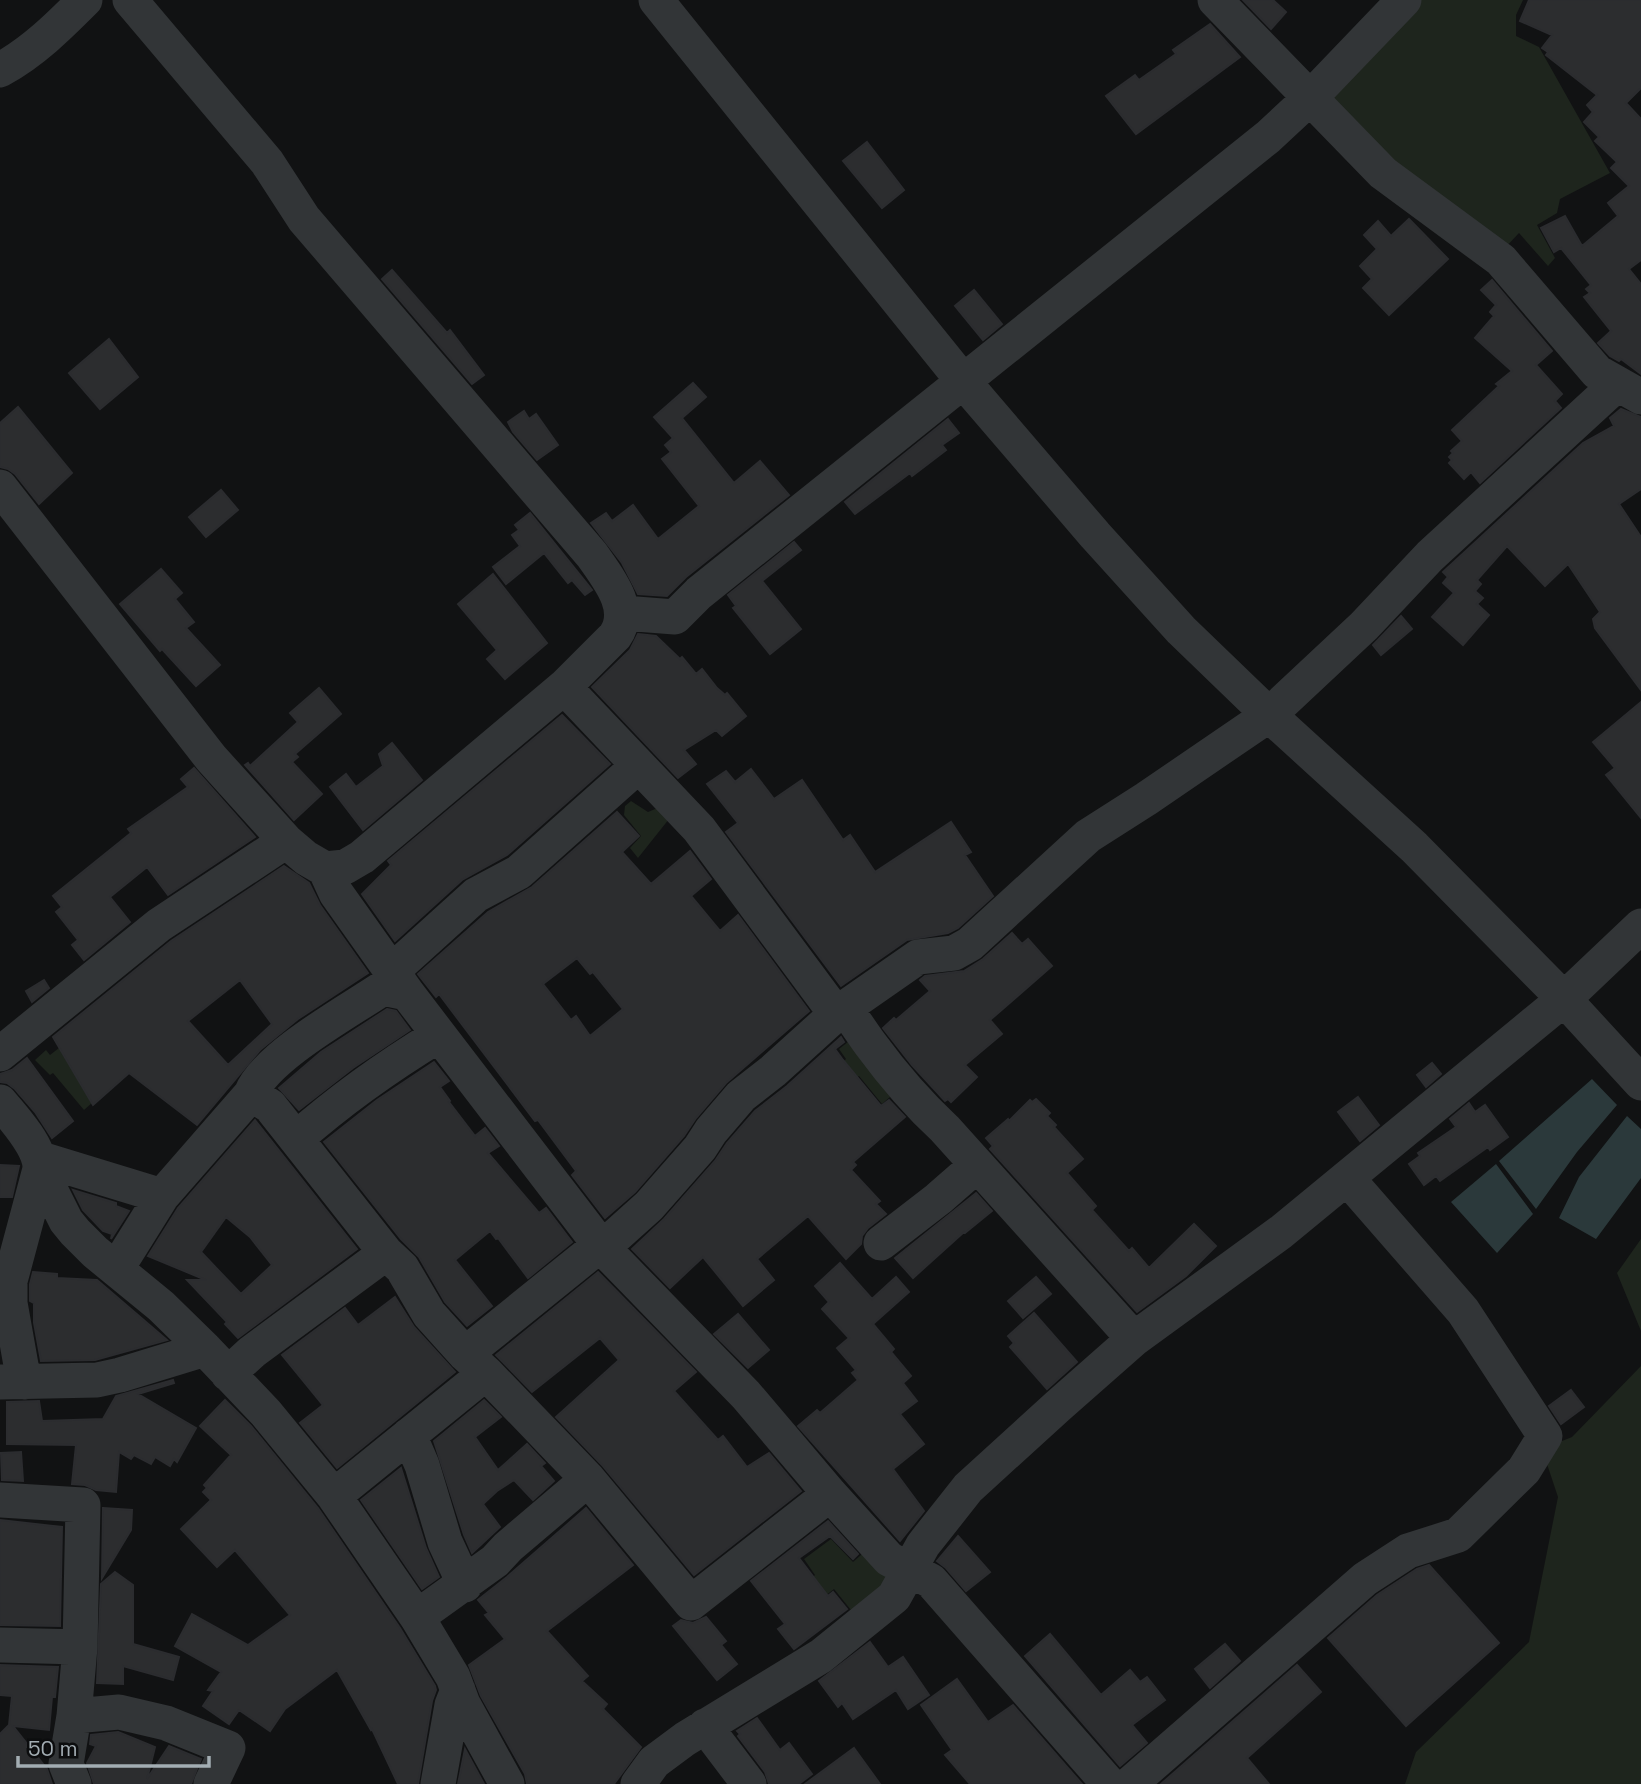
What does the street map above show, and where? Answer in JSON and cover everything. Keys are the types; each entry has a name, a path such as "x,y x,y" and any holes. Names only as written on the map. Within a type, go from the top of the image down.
{"street":[{"path":"0,70 18,60 53,32 85,0"},
{"path":"0,487 211,758 285,841 306,858 326,869 345,867 362,857 564,687 615,636 621,626 623,613 606,576 592,555 304,219 267,162 130,0"},
{"path":"656,0 963,381 1095,535 1181,630 1269,715 1414,847 1564,999 1641,1083"},
{"path":"1216,0 1383,173 1501,260 1597,372 1631,384"},
{"path":"623,613 675,617 699,593 1268,137 1311,97 1404,0"},
{"path":"334,1496 409,1435 476,1363 600,1245 610,1241 649,1206 741,1096 840,1011 918,957 954,953 970,944 1088,836 1146,800 1269,715 1364,626 1430,556 1631,384"},
{"path":"564,687 699,830 840,1011 862,1030 869,1043 923,1109 1134,1339"},
{"path":"117,1268 162,1196 251,1094 256,1082 290,1051 383,988 400,982 476,895 519,872 638,766"},
{"path":"0,1054 159,925 285,841"},
{"path":"326,869 336,893 400,982 600,1245 746,1395 889,1559 930,1581 1109,1784"},
{"path":"638,1784 654,1762 705,1726 821,1656 894,1597 923,1545 968,1488 1134,1339 1281,1232 1564,999 1641,926"},
{"path":"296,1139 395,1062 439,1035"},
{"path":"251,1094 270,1106 386,1253 402,1268 429,1314 588,1479 691,1603 830,1494"},
{"path":"0,1101 17,1122 66,1221 95,1252 117,1268 205,1349 266,1413 334,1496 417,1617 453,1677 507,1784"},
{"path":"40,1164 162,1196"},
{"path":"40,1164 10,1281 12,1382 97,1380 205,1349"},
{"path":"881,1243 938,1199 976,1165"},
{"path":"1130,1784 1365,1579 1408,1551 1458,1535 1524,1470 1545,1436 1463,1311 1347,1178"},
{"path":"228,1374 262,1344 386,1253"},
{"path":"409,1435 422,1465 445,1542 465,1585"},
{"path":"417,1617 495,1562 588,1479"},
{"path":"0,1500 83,1506 80,1647 75,1716 66,1764 74,1784"},
{"path":"0,1645 80,1647"},
{"path":"438,1784 452,1705 458,1690"},
{"path":"75,1716 119,1712 166,1723 228,1748 211,1784"},
{"path":"705,1726 749,1784"}],"shaded area":[{"path":"1414,0 1523,0 1516,15 1516,36 1539,47 1610,173 1560,199 1557,213 1537,225 1555,258 1548,266 1519,233 1504,249 1403,174 1325,97"},
{"path":"631,801 648,812 660,807 673,814 638,858 630,848 641,836 624,815 625,806"},
{"path":"858,1034 898,1090 882,1104 859,1076 856,1078 843,1062 846,1059 839,1049"},
{"path":"64,1044 102,1094 84,1110 53,1073 50,1075 35,1060 46,1050 50,1055"},
{"path":"1592,1079 1617,1105 1577,1152 1536,1209 1499,1161"},
{"path":"1627,1116 1641,1129 1641,1178 1596,1239 1559,1218 1579,1177"},
{"path":"1496,1164 1533,1214 1497,1253 1451,1202"},
{"path":"1641,1239 1641,1331 1617,1273"},
{"path":"1641,1366 1641,1784 1405,1784 1416,1752 1529,1642 1558,1497 1542,1449 1572,1437"},
{"path":"831,1539 853,1562 869,1548 886,1568 887,1589 855,1615 834,1589 824,1597 810,1580 815,1575 804,1559"}],"building":[{"path":"1243,0 1273,0 1286,12 1271,29"},
{"path":"1529,0 1641,0 1641,88 1626,103 1641,119 1641,260 1629,269 1641,284 1641,374 1621,359 1619,361 1610,356 1598,343 1611,331 1584,297 1590,293 1586,289 1591,285 1561,248 1554,252 1541,228 1565,216 1582,246 1618,216 1608,203 1629,186 1611,168 1617,162 1595,141 1599,137 1584,122 1593,112 1587,105 1597,95 1546,55 1548,52 1542,48 1552,35 1520,21"},
{"path":"1210,24 1240,57 1136,134 1106,96 1135,75 1139,80 1176,54 1173,50"},
{"path":"867,142 904,190 882,208 843,161"},
{"path":"1409,219 1448,259 1389,315 1363,288 1372,279 1360,266 1377,249 1364,235 1378,221 1391,236"},
{"path":"392,270 447,333 450,330 484,375 472,384 382,279"},
{"path":"1492,280 1552,351 1536,365 1562,394 1555,401 1561,408 1480,483 1471,472 1464,479 1449,463 1452,460 1449,457 1453,453 1451,451 1462,441 1452,430 1512,371 1475,338 1494,316 1490,312 1496,305 1481,290"},
{"path":"974,290 1002,324 983,340 955,306"},
{"path":"109,339 138,377 100,409 69,373"},
{"path":"693,383 706,397 682,418 734,483 760,461 789,495 686,577 667,596 638,594 622,563 591,523 606,513 612,521 633,505 658,539 699,506 662,459 671,452 665,445 673,438 654,417"},
{"path":"18,407 72,473 39,504 15,474 0,467 0,423"},
{"path":"1621,409 1641,417 1641,489 1619,504 1641,537 1641,690 1595,628 1593,619 1600,612 1568,564 1545,586 1507,546 1477,580 1481,584 1475,591 1483,598 1477,604 1489,615 1463,645 1432,617 1454,593 1443,583 1448,577 1443,572 1583,443 1614,426 1610,418"},
{"path":"524,411 529,419 536,414 558,445 537,460 508,422"},
{"path":"948,419 959,433 942,445 946,450 855,514 845,502"},
{"path":"221,490 238,510 206,537 189,517"},
{"path":"530,513 592,590 585,595 572,580 568,583 544,553 506,584 493,567 520,546 512,535 519,530 515,525"},
{"path":"794,542 801,550 762,581 801,629 770,654 733,608 736,606 728,595"},
{"path":"161,569 182,593 175,599 194,622 186,628 220,665 196,686 162,649 160,651 120,604"},
{"path":"493,574 547,643 505,679 487,659 497,650 458,604"},
{"path":"1401,616 1412,629 1381,655 1373,645"},
{"path":"638,634 656,636 680,659 682,657 696,674 702,669 746,716 722,736 716,730 684,750 696,764 678,778 592,687 630,650"},
{"path":"319,688 341,714 295,754 298,757 292,762 322,794 294,820 245,765 248,763 250,766 298,722 290,713"},
{"path":"1641,702 1641,818 1606,775 1615,768 1593,742"},
{"path":"562,715 610,764 507,855 462,880 395,941 362,894 391,865 388,861"},
{"path":"392,743 422,780 363,830 330,787 346,774 356,787 383,766 379,754"},
{"path":"194,768 255,837 168,895 147,867 110,897 130,922 84,960 72,945 78,940 56,912 62,907 53,896 131,833 128,829 188,787 181,779"},
{"path":"751,769 774,799 802,780 843,840 850,835 875,872 951,822 971,852 965,855 993,896 958,928 948,933 907,940 841,986 726,832 738,823 707,784 726,771 735,782"},
{"path":"617,812 639,836 622,852 651,884 690,851 711,879 691,896 720,931 738,915 809,1011 726,1083 635,1192 605,1218 572,1175 576,1171 538,1120 535,1121 439,994 436,997 418,974 488,912 532,887","holes":["577,958 590,974 593,972 623,1009 590,1036 576,1016 571,1020 543,984"]},
{"path":"284,866 309,883 320,905 368,973 298,1019 260,1050 197,1125 129,1073 93,1105 53,1037 171,941","holes":["240,980 272,1024 228,1065 188,1021"]},
{"path":"1012,933 1022,944 1028,939 1052,966 990,1020 1002,1034 965,1065 977,1077 951,1102 948,1099 945,1101 883,1028 930,991 920,980 925,976 964,971 983,959"},
{"path":"44,980 49,988 32,1002 26,991"},
{"path":"387,1009 396,1011 410,1030 353,1068 299,1110 279,1088 321,1052"},
{"path":"841,1037 844,1042 835,1049 843,1060 881,1106 889,1100 905,1117 853,1162 856,1165 851,1170 880,1201 876,1204 886,1214 868,1228 862,1236 861,1244 846,1259 808,1216 757,1259 774,1280 743,1306 703,1257 670,1288 632,1249 664,1219 755,1111"},
{"path":"27,1058 73,1121 52,1138 35,1112 15,1089 0,1082 0,1074 12,1070"},
{"path":"434,1062 449,1081 440,1087 475,1136 485,1128 499,1146 488,1153 539,1213 546,1208 572,1242 528,1278 490,1231 455,1260 492,1306 467,1326 445,1302 419,1257 401,1239 324,1142 377,1100"},
{"path":"1432,1063 1441,1074 1426,1087 1417,1075"},
{"path":"1358,1097 1379,1125 1360,1141 1338,1112"},
{"path":"1036,1099 1050,1113 1047,1116 1056,1125 1054,1127 1083,1159 1067,1173 1096,1206 1092,1210 1129,1251 1132,1248 1149,1268 1194,1224 1216,1246 1186,1276 1137,1312 990,1149 993,1146 986,1138 1008,1119 1009,1121 1030,1100 1032,1102"},
{"path":"1469,1103 1475,1112 1485,1105 1508,1137 1490,1150 1488,1147 1440,1181 1436,1176 1424,1185 1409,1164 1420,1156 1418,1153 1456,1127 1450,1119"},
{"path":"255,1120 357,1249 238,1338 225,1324 227,1322 187,1280 206,1280 148,1256 178,1208","holes":["226,1217 250,1237 272,1265 241,1294 201,1252"]},
{"path":"0,1165 19,1166 12,1197 0,1197"},
{"path":"73,1190 116,1203 116,1206 129,1211 111,1239 112,1234 103,1231 83,1210"},
{"path":"976,1193 992,1211 913,1278 895,1258"},
{"path":"840,1263 872,1299 896,1277 909,1292 873,1324 894,1349 891,1352 911,1376 903,1383 917,1401 900,1414 924,1444 893,1469 924,1511 900,1541 798,1426 817,1410 820,1413 858,1380 852,1373 856,1370 837,1348 849,1338 822,1309 829,1302 815,1286"},
{"path":"33,1272 57,1274 57,1278 97,1280 167,1340 95,1360 41,1361 34,1323 34,1303 30,1301"},
{"path":"598,1272 696,1372 674,1391 718,1440 723,1436 747,1467 769,1453 801,1491 694,1575 603,1466 556,1417 619,1360 600,1338 532,1392 496,1355"},
{"path":"1036,1277 1051,1294 1023,1318 1008,1301"},
{"path":"395,1297 414,1327 455,1372 337,1468 300,1423 323,1405 282,1355 345,1308 358,1325"},
{"path":"1034,1313 1077,1362 1047,1389 1010,1347 1014,1343 1008,1336"},
{"path":"738,1314 769,1350 748,1368 714,1334"},
{"path":"173,1380 174,1383 138,1394 196,1428 177,1462 174,1459 170,1466 155,1457 151,1464 134,1455 131,1459 119,1452 116,1492 72,1484 76,1445 7,1444 7,1402 39,1401 42,1421 103,1419 116,1396"},
{"path":"1571,1390 1584,1407 1561,1424 1549,1406"},
{"path":"225,1400 251,1426 318,1508 400,1628 435,1686 418,1784 398,1784 372,1729 337,1670 285,1709 270,1731 239,1710 229,1724 203,1706 213,1691 208,1690 221,1672 175,1646 192,1614 248,1645 290,1615 235,1550 217,1567 181,1529 211,1500 203,1492 207,1488 204,1485 231,1455 200,1426"},
{"path":"484,1400 501,1417 475,1437 498,1470 527,1444 545,1463 541,1466 554,1481 533,1500 514,1480 497,1491 483,1504 500,1527 472,1553 434,1441"},
{"path":"21,1452 23,1481 2,1480 1,1453"},
{"path":"401,1468 426,1548 439,1577 422,1589 361,1500"},
{"path":"103,1508 132,1510 131,1530 102,1578"},
{"path":"586,1508 633,1565 547,1631 588,1676 582,1681 607,1704 603,1709 641,1747 614,1784 527,1784 525,1774 481,1696 469,1665 505,1639 485,1615 489,1613 478,1600"},
{"path":"0,1520 62,1527 60,1626 0,1625"},
{"path":"828,1521 858,1554 853,1559 830,1536 799,1558 828,1596 833,1592 847,1609 794,1649 778,1629 785,1624 751,1581"},
{"path":"958,1536 990,1572 966,1591 937,1561"},
{"path":"1429,1565 1499,1643 1406,1726 1328,1638 1377,1595 1417,1569"},
{"path":"115,1572 133,1585 133,1644 179,1657 173,1680 123,1666 123,1684 97,1683 101,1584"},
{"path":"706,1617 726,1641 721,1645 737,1664 717,1680 673,1626 681,1620 693,1623"},
{"path":"1050,1634 1101,1695 1130,1670 1140,1682 1147,1677 1165,1700 1132,1725 1147,1743 1120,1766 1025,1656"},
{"path":"870,1642 888,1667 903,1657 929,1695 908,1709 896,1690 853,1719 842,1703 838,1707 819,1681"},
{"path":"1225,1644 1240,1661 1210,1688 1195,1669"},
{"path":"0,1665 58,1667 49,1730 13,1726 47,1769 52,1784 0,1784 0,1734 9,1725 12,1696 0,1695"},
{"path":"1297,1665 1321,1692 1247,1758 1269,1784 1161,1784"},
{"path":"957,1679 988,1722 1013,1705 1082,1784 970,1784 945,1755 952,1750 921,1705"},
{"path":"757,1718 780,1750 789,1743 812,1774 799,1784 769,1784 765,1772 737,1731"},
{"path":"118,1732 155,1747 147,1779 169,1746 201,1759 191,1784 94,1784 87,1763 96,1746 90,1744 91,1735"},
{"path":"854,1748 880,1784 805,1784"},
{"path":"465,1749 484,1784 458,1784"}]}
